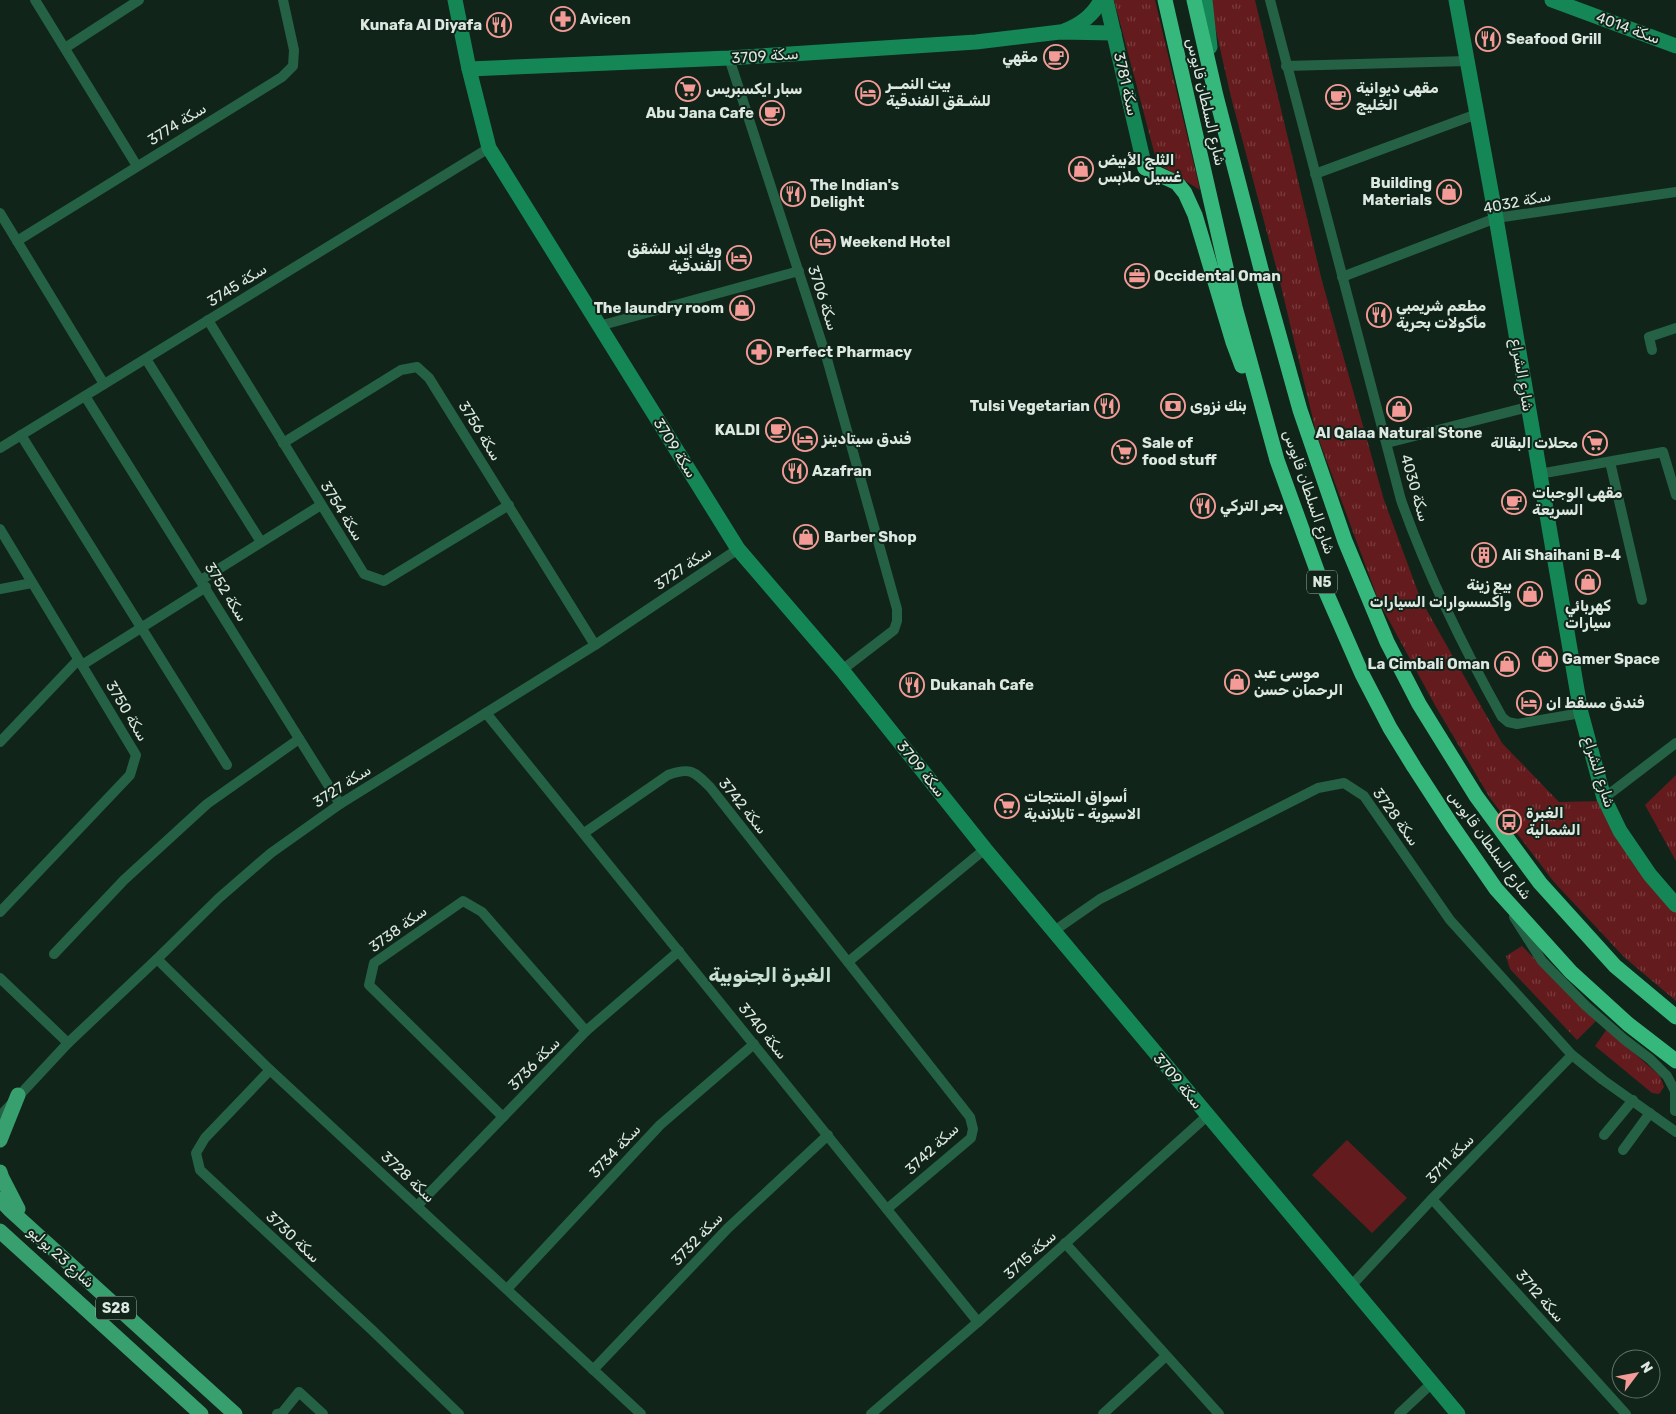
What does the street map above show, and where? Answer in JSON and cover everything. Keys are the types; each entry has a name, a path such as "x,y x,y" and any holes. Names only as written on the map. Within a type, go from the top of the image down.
{"highway":[{"name":"شارع السلطان قابوس","path":"1165,0 1235,307 1277,460 1319,576 1362,674 1390,728 1414,767 1496,889 1571,972 1628,1024 1676,1061"},
{"name":"شارع السلطان قابوس","path":"1194,0 1216,96 1264,282 1300,410 1345,541 1388,642 1419,704 1476,796 1540,883 1615,966 1676,1017"},
{"path":"1145,168 1177,183 1186,193 1195,214 1233,342 1277,460"}],"main road":[{"path":"0,1140 18,1095"},
{"path":"0,1172 14,1203 40,1238"},
{"name":"شارع 23 يوليو","path":"0,1199 40,1238 235,1414"},
{"name":"شارع 23 يوليو","path":"0,1231 200,1414"}],"street":[{"path":"35,0 138,166"},
{"path":"65,48 139,0"},
{"name":"سكة 3774","path":"18,241 282,77 293,66 294,50 283,0"},
{"name":"سكة 3709","path":"455,0 469,69 489,148 738,549 842,670 985,849 1458,1414"},
{"name":"سكة 3709","path":"1060,32 1074,27 1087,19 1097,8 1101,0"},
{"name":"سكة 3781","path":"1106,0 1145,168"},
{"path":"1205,0 1216,96"},
{"name":"سكة 4030","path":"1270,0 1401,500 1424,563 1455,628 1502,717 1508,722 1517,724 1581,713"},
{"name":"شارع الشراع","path":"1456,0 1496,218 1581,713 1604,798 1620,831 1650,876 1676,905"},
{"name":"سكة 4014","path":"1552,0 1676,46"},
{"name":"سكة 3709","path":"469,69 729,58 976,42 1060,32 1114,33"},
{"name":"سكة 3706","path":"729,58 830,369 897,608 898,621 894,630 842,670"},
{"path":"1286,66 1467,62"},
{"path":"1315,174 1477,114"},
{"name":"سكة 3745","path":"0,448 489,148"},
{"name":"سكة 4032","path":"1342,277 1496,218 1676,192"},
{"path":"0,213 104,384"},
{"path":"599,326 799,271"},
{"name":"سكة 3754","path":"208,320 364,574 384,581 509,505"},
{"path":"1652,350 1649,337 1676,328"},
{"path":"146,359 261,542"},
{"name":"سكة 3756","path":"283,443 401,370 417,367 429,378 595,645"},
{"name":"سكة 3752","path":"85,396 340,804"},
{"path":"1387,443 1528,407"},
{"path":"21,435 227,765"},
{"path":"1539,474 1663,452 1676,495"},
{"path":"1610,462 1642,600"},
{"path":"0,742 80,662 141,628 261,542 321,504"},
{"name":"سكة 3750","path":"0,530 136,755 130,775 0,912"},
{"name":"سكة 3727","path":"0,1116 3,1109 68,1043 219,898 271,853 340,804 595,645 738,549"},
{"path":"0,589 32,583"},
{"name":"سكة 3740","path":"486,713 978,1322"},
{"path":"54,954 124,880 207,804 300,739"},
{"path":"1604,798 1676,743"},
{"name":"سكة 3742","path":"584,833 668,775 682,770 697,774 710,788 970,1117 973,1129 971,1138 887,1209"},
{"name":"سكة 3728","path":"1054,931 1100,899 1117,890 1318,788 1344,783 1364,796 1450,920 1572,1055 1603,1080 1676,1132"},
{"path":"848,962 985,849"},
{"path":"1496,889 1542,961 1586,1006 1650,1059 1667,1076 1675,1091 1676,1110 1665,1125"},
{"name":"سكة 3738","path":"503,1117 369,984 374,963 464,901 482,912 586,1031"},
{"name":"سكة 3736","path":"417,1206 586,1031 679,950"},
{"name":"سكة 3728","path":"157,959 270,1070 641,1414"},
{"path":"0,978 68,1043"},
{"name":"سكة 3734","path":"507,1289 660,1125 754,1044"},
{"name":"سكة 3711","path":"1351,1286 1432,1199 1572,1055"},
{"name":"سكة 3730","path":"270,1070 206,1138 196,1152 200,1170 459,1414"},
{"path":"1604,1135 1632,1100"},
{"path":"1623,1150 1650,1114"},
{"name":"سكة 3715","path":"871,1414 978,1322 1207,1116"},
{"name":"سكة 3732","path":"593,1370 728,1228 828,1135"},
{"name":"سكة 3712","path":"1432,1199 1626,1414"},
{"path":"1066,1243 1219,1414"},
{"path":"1103,1414 1166,1356"},
{"path":"1399,1414 1432,1383"},
{"path":"280,1414 299,1392 322,1414"}],"green space":[{"path":"1114,0 1155,0 1200,190 1157,163"},
{"path":"1209,0 1255,0 1322,281 1384,500 1421,600 1502,743 1559,802 1601,801 1676,910 1676,1001 1624,957 1554,882 1490,798 1436,707 1379,602 1316,432 1279,278 1231,97"},
{"path":"1676,775 1676,861 1645,805"},
{"path":"1522,946 1596,1021 1577,1040 1510,969 1506,956"},
{"path":"1607,1029 1660,1076 1664,1087 1659,1094 1652,1093 1595,1046"},
{"path":"1347,1140 1407,1198 1372,1233 1312,1175"}],"place":[{"name":"Avicen","path":"563,19"},
{"name":"Kunafa Al Diyafa","path":"499,25"},
{"name":"Seafood Grill","path":"1488,39"},
{"name":"مقهي","path":"1056,57"},
{"name":"سبار ايكسبريس","path":"688,89"},
{"name":"بيت النمــر للشـقق الفندقية","path":"868,93"},
{"name":"مقهى ديوانية الخليج","path":"1338,97"},
{"name":"Abu Jana Cafe","path":"772,113"},
{"name":"الثلج الأبيض غسيل ملابس","path":"1081,169"},
{"name":"Building Materials","path":"1449,192"},
{"name":"The Indian's Delight","path":"793,194"},
{"name":"Weekend Hotel","path":"823,242"},
{"name":"ويك إند للشقق الفندقية","path":"739,258"},
{"name":"Occidental Oman","path":"1137,276"},
{"name":"The laundry room","path":"742,308"},
{"name":"مطعم شريمبي مأكولات بحرية","path":"1379,315"},
{"name":"Perfect Pharmacy","path":"759,352"},
{"name":"Tulsi Vegetarian","path":"1107,406"},
{"name":"بنك نزوى","path":"1173,406"},
{"name":"Al Qalaa Natural Stone","path":"1399,409"},
{"name":"KALDI","path":"778,430"},
{"name":"فندق سيتادينز","path":"805,439"},
{"name":"محلات البقالة","path":"1595,443"},
{"name":"Sale of food stuff","path":"1124,452"},
{"name":"Azafran","path":"795,471"},
{"name":"مقهى الوجبات السريعة","path":"1514,502"},
{"name":"بحر التركي","path":"1203,506"},
{"name":"Barber Shop","path":"806,537"},
{"name":"Ali Shaihani B-4","path":"1484,555"},
{"name":"كهربائي سيارات","path":"1588,582"},
{"name":"بيع زينة واكسسوارات السيارات","path":"1530,594"},
{"name":"Gamer Space","path":"1545,659"},
{"name":"La Cimbali Oman","path":"1507,664"},
{"name":"موسى عبد الرحمان حسن","path":"1237,682"},
{"name":"Dukanah Cafe","path":"912,685"},
{"name":"فندق مسقط ان","path":"1529,703"},
{"name":"أسواق المنتجات الاسيوية - تايلاندية","path":"1007,806"},
{"name":"الغبرة الشمالية","path":"1509,822"}],"district":[{"name":"الغبرة الجنوبية","path":"770,975"}]}
